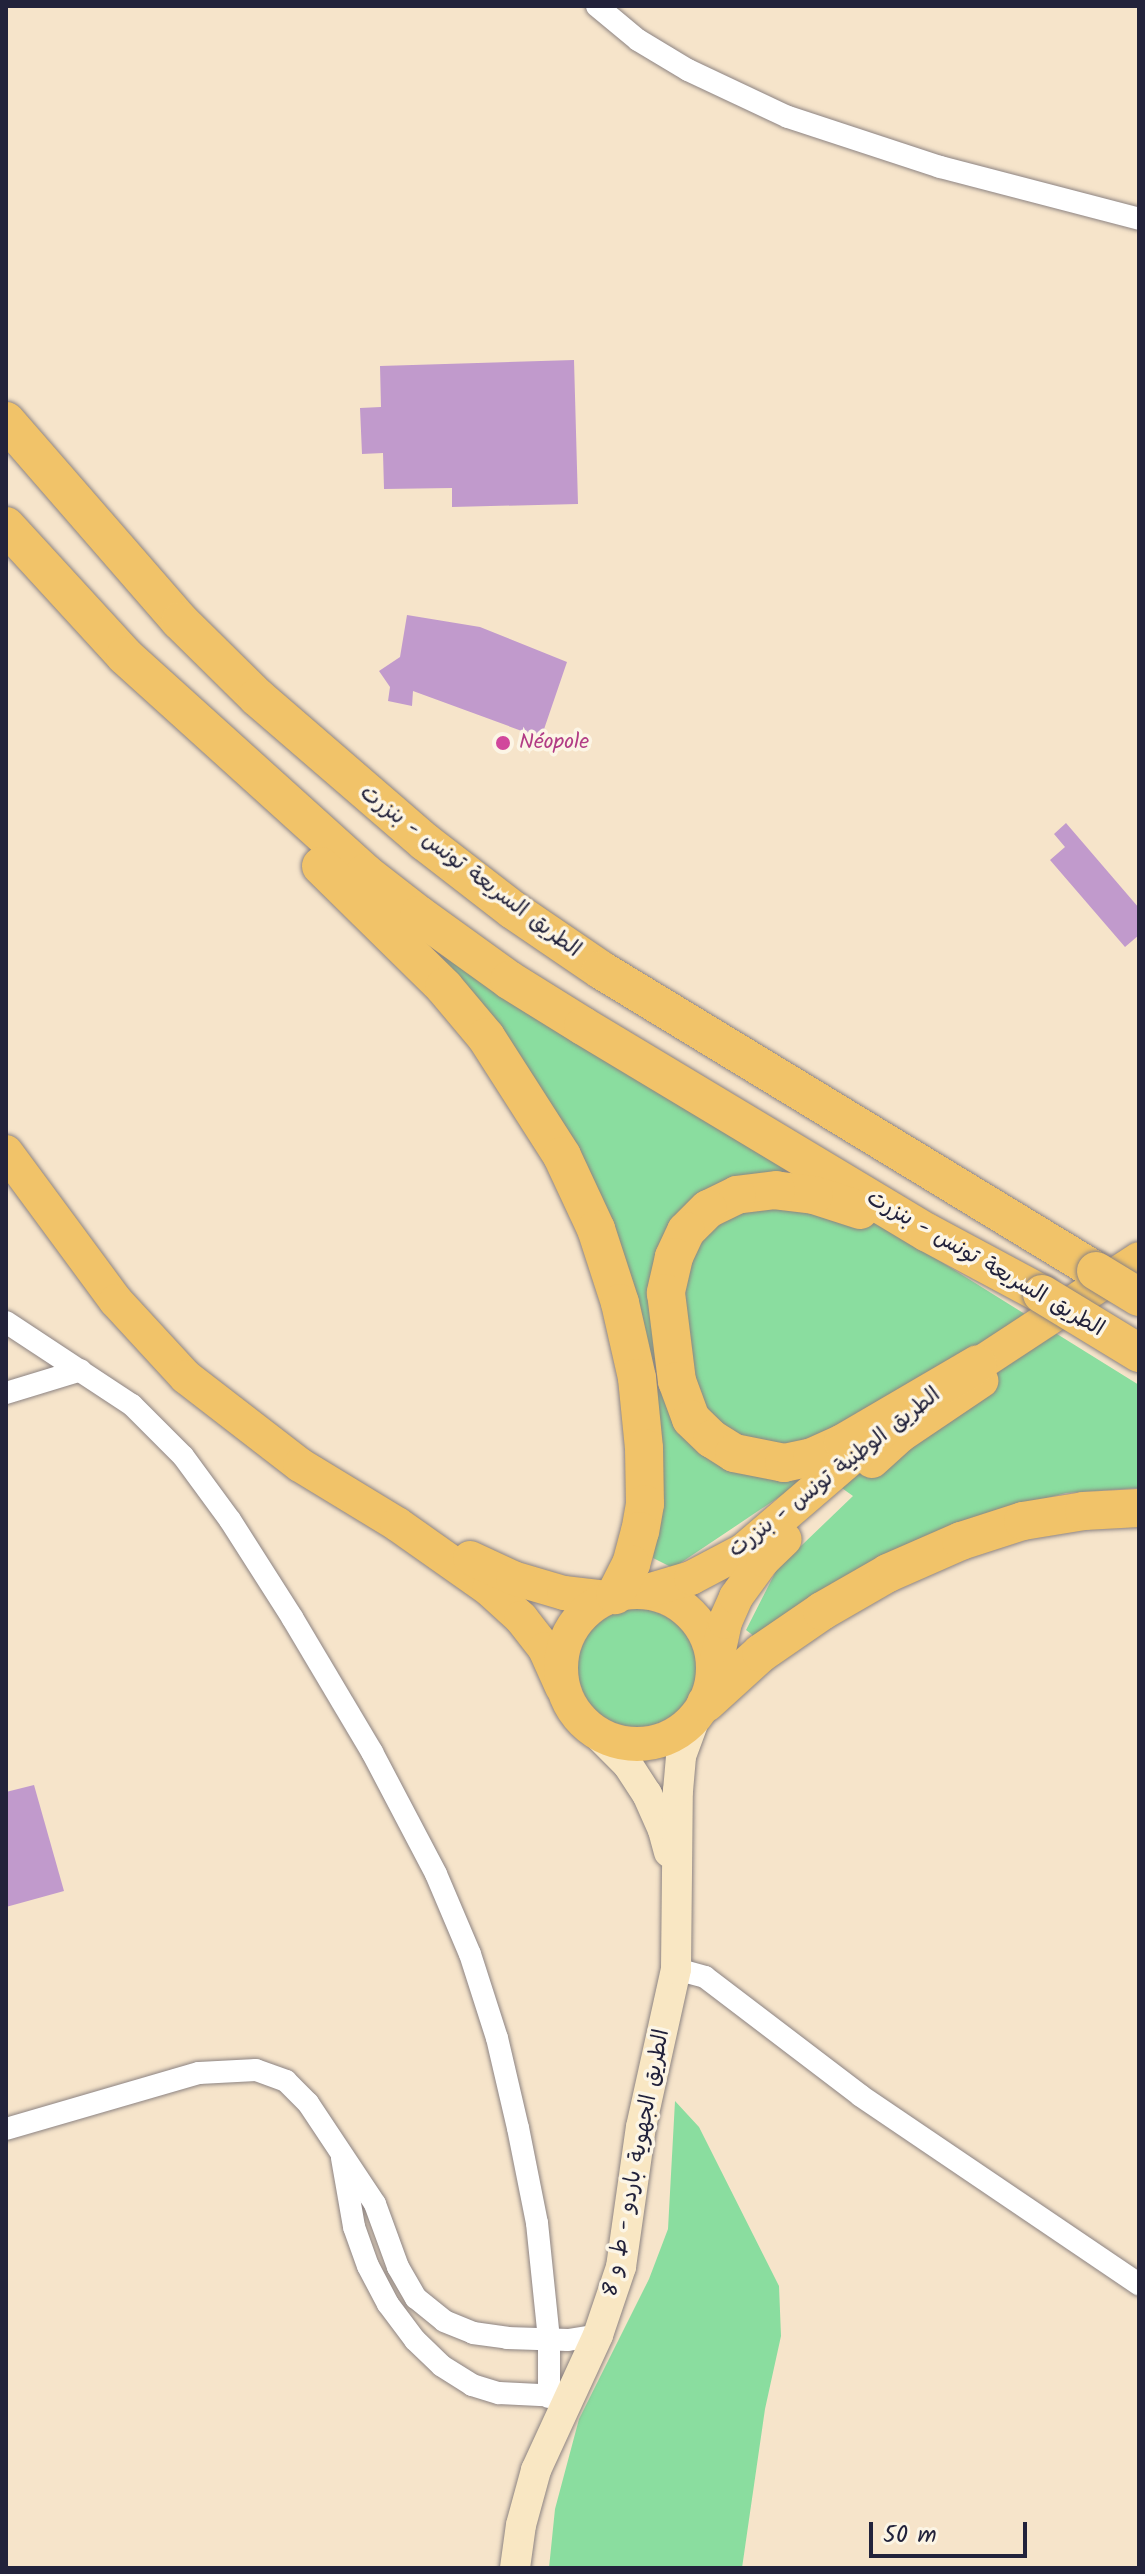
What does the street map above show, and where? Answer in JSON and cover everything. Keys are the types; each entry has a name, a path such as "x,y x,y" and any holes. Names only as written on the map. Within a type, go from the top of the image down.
{"highway":[{"name":"الطريق السريعة تونس - بنزرت","path":"6,421 180,621 257,697 425,842 513,910 601,970 1139,1297"},
{"name":"الطريق السريعة تونس - بنزرت","path":"6,526 125,656 365,873 496,970 928,1233 1042,1294 1139,1353"},
{"path":"125,656 260,805 444,987 486,1037 562,1156 601,1244 620,1303 637,1378 644,1448 645,1504 622,1595"},
{"path":"928,1233 814,1195 776,1190 737,1195 708,1209 686,1231 674,1257 666,1293 677,1381 691,1419 712,1439 734,1453 784,1463 812,1457 843,1443 978,1364"},
{"path":"705,1698 761,1653 822,1611 903,1567 961,1541 1023,1521 1084,1511 1139,1508"}],"main road":[{"name":"الطريق الوطنية تونس - بنزرت","path":"6,1152 116,1301 186,1377 300,1465 397,1524 489,1589 521,1618 545,1649 569,1704 594,1731 614,1741 636,1745 658,1742 679,1733 705,1698 725,1622 736,1597 763,1560 819,1507 901,1435 1139,1279"},
{"name":"الطريق الوطنية تونس - بنزرت","path":"562,1687 560,1665 564,1644 574,1625 589,1609 622,1595 691,1578 744,1550 891,1424 1139,1259"},
{"name":"الطريق الوطنية تونس - بنزرت","path":"397,1524 513,1578 564,1593 667,1598 687,1610 702,1628 712,1650 705,1698"},
{"name":"الطريق الجهوية باردو - ط و 8","path":"515,2568 521,2525 558,2396 598,2335 621,2267 643,2114 676,1969 681,1756 705,1698"},
{"name":"الطريق الجهوية باردو - ط و 8","path":"594,1731 628,1765 647,1794 663,1830 676,1885"}],"street":[{"path":"597,6 638,40 688,70 788,117 940,167 1139,219"},
{"path":"6,1322 132,1405 183,1456 230,1520 372,1752 436,1874 470,1954 501,2053 537,2223 558,2396 499,2393 472,2385 442,2366 415,2340 388,2304 368,2266 354,2227 341,2153"},
{"path":"6,1393 81,1370"},
{"path":"676,1969 705,1977 861,2096 1139,2284"},
{"path":"6,2129 199,2073 256,2070 286,2081 308,2103 375,2204 398,2267 416,2298 444,2321 473,2333 549,2340 598,2335"}],"green space":[{"path":"418,936 1139,1385 1139,1488 1066,1493 989,1513 759,1640 746,1630 777,1569 853,1496 818,1471 673,1568 653,1558 657,1513 594,1193"},
{"path":"637,1609 660,1613 679,1626 692,1645 696,1668 692,1691 679,1710 660,1723 637,1727 614,1723 595,1710 582,1691 578,1668 582,1645 595,1626 614,1613"},
{"path":"675,2101 699,2127 779,2286 781,2336 765,2409 742,2568 549,2568 555,2509 579,2419 649,2279 668,2229"}],"building":[{"path":"574,360 578,504 452,507 452,488 384,489 383,453 362,454 360,408 381,407 380,366"},
{"path":"407,615 480,627 567,662 541,738 413,691 412,706 388,701 390,687 379,671 400,657"},
{"path":"1066,823 1139,908 1139,935 1125,947 1050,860 1065,847 1054,834"},
{"path":"34,1785 64,1891 6,1907 6,1792"}],"place":[{"name":"Néopole","path":"503,743"}]}
